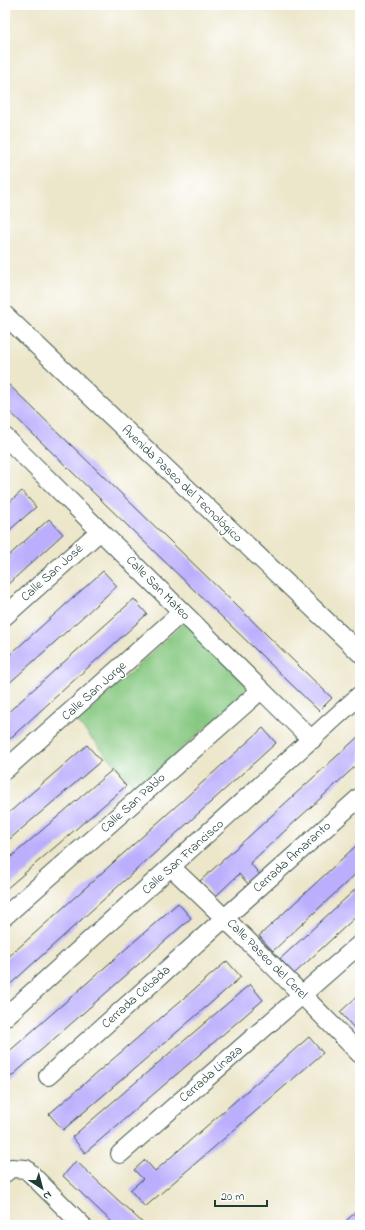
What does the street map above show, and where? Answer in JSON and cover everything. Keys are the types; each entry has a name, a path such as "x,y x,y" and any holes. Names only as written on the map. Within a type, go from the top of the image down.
{"street":[{"name":"Avenida Paseo del Tecnológico","path":"5,315 360,653"},
{"name":"Calle San Mateo","path":"8,446 100,531 312,740"},
{"name":"Calle San José","path":"5,616 100,531"},
{"name":"Calle San Jorge","path":"5,770 182,612"},
{"name":"Calle San Pablo","path":"5,916 261,690"},
{"name":"Calle San Francisco","path":"6,1015 360,696"},
{"name":"Cerrada Amaranto","path":"225,918 360,797"},
{"name":"Calle Paseo del Cerel","path":"171,867 302,994 360,1054"},
{"name":"Cerrada Cebada","path":"48,1076 225,918"},
{"name":"Cerrada Linaza","path":"120,1154 360,944"},
{"path":"5,1173 11,1168 26,1169 82,1225"}],"green space":[{"path":"185,622 249,688 137,789 77,722"}],"building":[{"path":"5,381 332,698 319,711 5,407"},
{"path":"22,491 36,507 5,534 5,506"},
{"path":"49,519 63,534 5,587 5,559"},
{"path":"103,571 117,586 5,687 5,659"},
{"path":"134,599 147,614 5,743 5,715"},
{"path":"263,728 276,743 5,989 5,960"},
{"path":"360,735 360,762 250,863 262,877 251,887 239,874 215,897 200,881"},
{"path":"87,745 101,761 5,843 5,816"},
{"path":"112,770 126,786 5,890 5,862"},
{"path":"360,842 360,870 273,951 259,936"},
{"path":"360,885 360,913 294,974 280,959"},
{"path":"178,903 191,918 5,1082 5,1055"},
{"path":"227,961 241,977 63,1130 49,1114"},
{"path":"250,984 263,1000 85,1153 72,1137"},
{"path":"360,994 360,1022 354,1028 340,1012"},
{"path":"309,1037 323,1053 145,1207 130,1190 143,1179 134,1170 145,1160 155,1171"},
{"path":"76,1161 145,1225 115,1225 63,1176"},
{"path":"360,1208 360,1225 350,1225 346,1221"}]}
